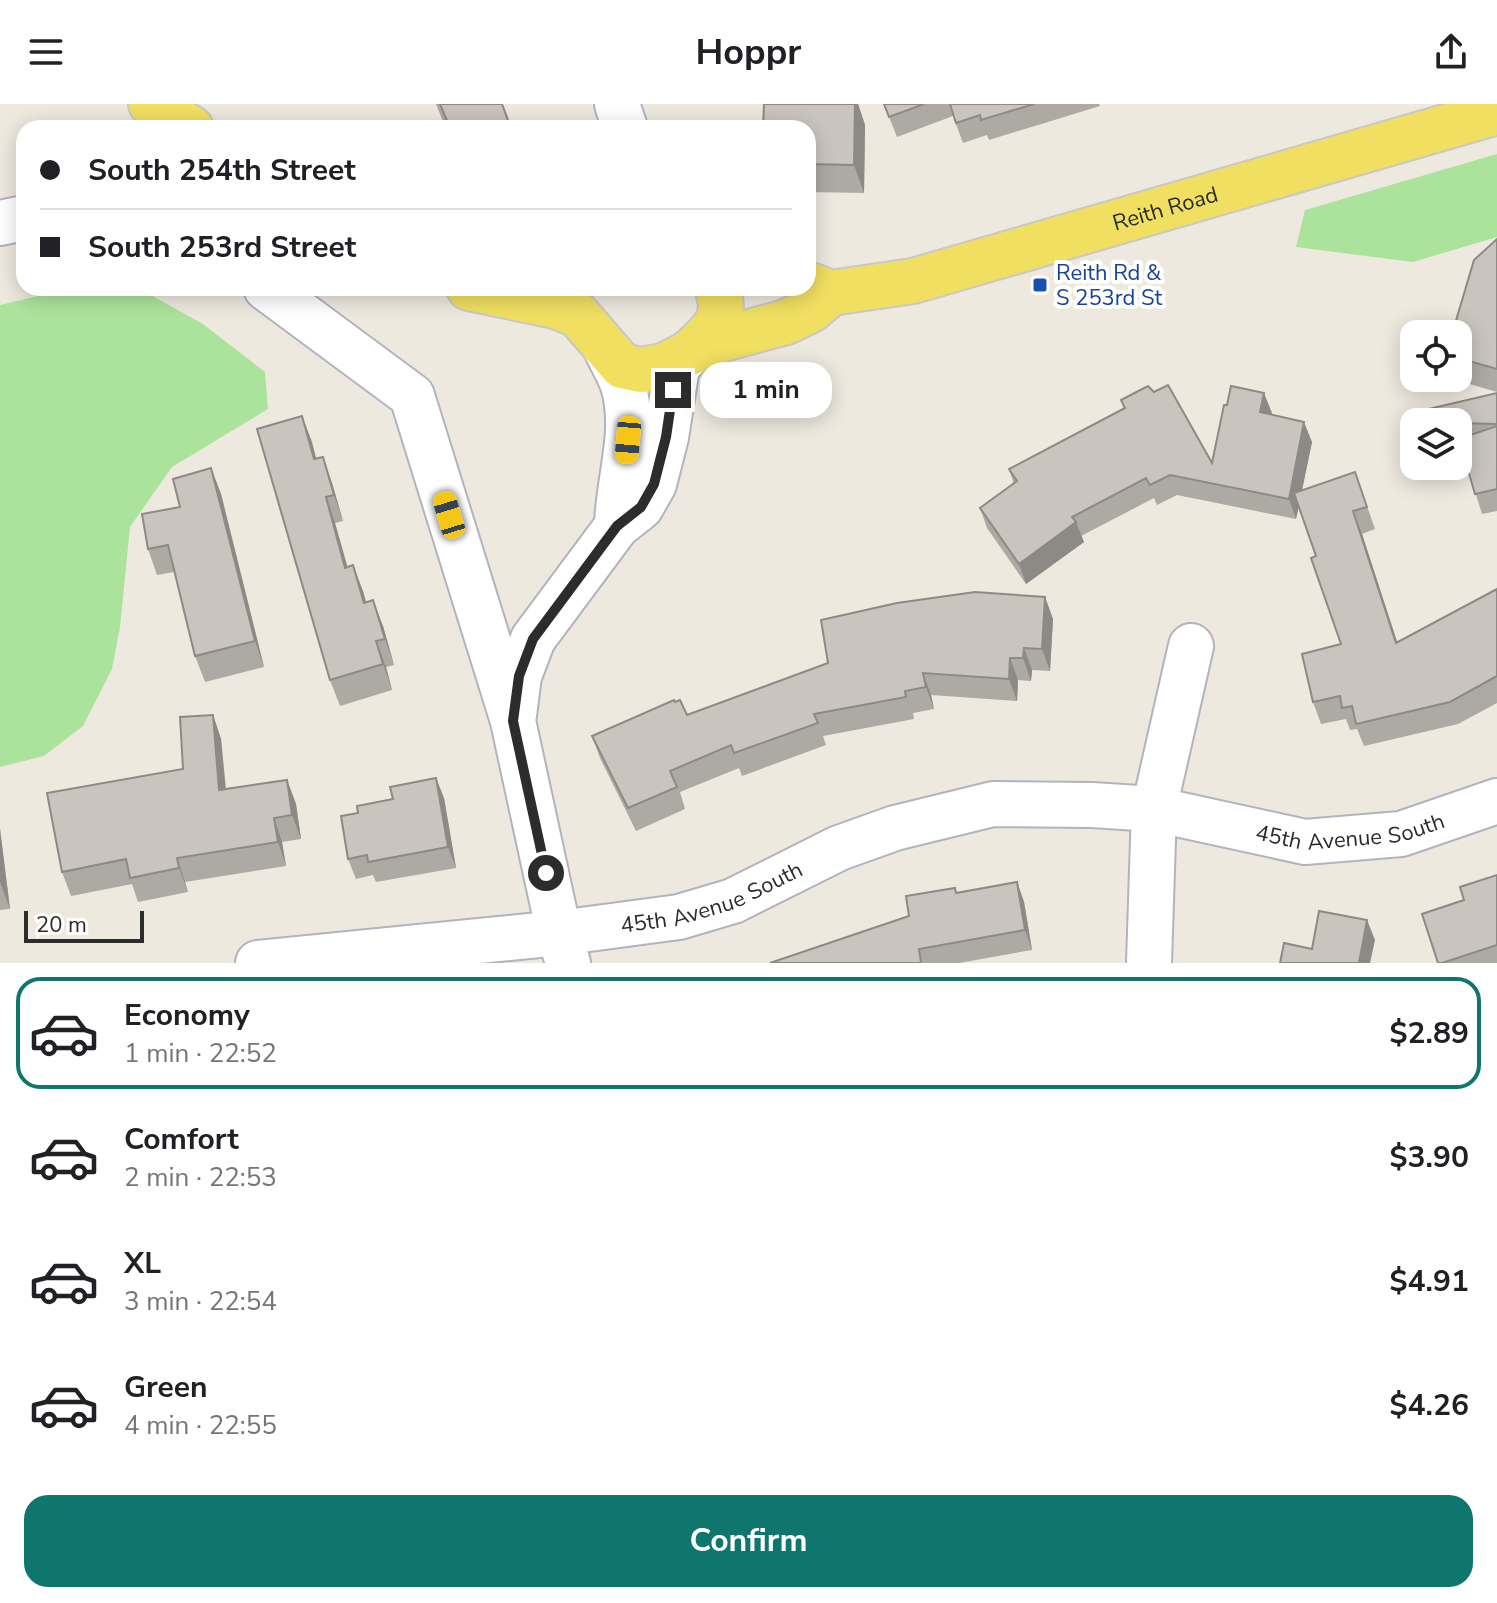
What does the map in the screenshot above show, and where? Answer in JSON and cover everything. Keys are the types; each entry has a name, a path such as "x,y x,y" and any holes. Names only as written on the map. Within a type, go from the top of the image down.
{"main road":[{"path":"151,104 178,120"},
{"name":"Reith Road","path":"507,296 555,306 593,322 622,366 641,370 663,366 712,342 786,322 811,310 820,288 913,281 1497,112"},
{"path":"690,352 718,323 718,296"}],"street":[{"path":"277,296 412,396 513,721 563,948"},
{"path":"593,322 623,383 630,419 617,526"},
{"path":"513,721 519,676 533,639 617,526 641,507 654,484 666,437 677,367 690,352"},
{"path":"1149,963 1154,809 1191,646"},
{"name":"45th Avenue South","path":"258,963 563,948 733,901 839,848 895,828 993,804 1154,809 1305,842 1401,834 1497,801"}],"green space":[{"path":"1497,154 1497,237 1413,262 1296,247 1305,210"},
{"path":"38,296 152,296 203,324 265,372 268,409 172,467 130,527 120,627 112,669 83,726 44,756 0,767 0,305"}],"building":[{"path":"440,104 502,104 508,120 447,120"},
{"path":"764,104 855,104 854,165 816,164 816,120 763,120"},
{"path":"884,104 924,104 889,117"},
{"path":"950,104 1034,104 981,120 980,115 956,123"},
{"path":"1497,239 1497,369 1472,362 1472,320 1456,320 1474,260"},
{"path":"1168,385 1212,463 1231,386 1264,393 1260,412 1304,422 1289,499 1170,475 1150,485 1146,478 1072,517 1076,522 1019,564 980,508 1017,481 1009,469 1125,408 1121,400 1148,386 1154,392"},
{"path":"1497,393 1497,424 1472,423 1472,408 1433,408"},
{"path":"302,416 314,459 323,457 334,495 326,497 345,568 353,565 364,603 373,600 385,639 376,641 383,664 330,680 257,429"},
{"path":"1497,426 1497,489 1475,494 1471,480 1472,435"},
{"path":"211,468 255,641 195,656 168,545 148,549 142,514 180,507 173,479"},
{"path":"1355,472 1367,507 1353,511 1396,643 1497,589 1497,676 1450,702 1356,724 1352,706 1342,708 1340,696 1313,702 1302,654 1341,644 1311,558 1316,556 1294,493"},
{"path":"975,592 1045,597 1042,649 1024,648 1023,658 1010,658 1009,679 923,673 926,687 905,691 906,697 814,714 818,723 734,753 731,745 670,771 677,787 628,808 592,736 674,700 680,700 687,715 828,663 821,620 897,603"},
{"path":"213,715 219,790 287,780 292,815 274,818 278,842 177,858 179,868 130,878 126,859 62,872 47,793 183,769 180,717"},
{"path":"436,778 448,847 368,862 367,855 348,859 341,816 358,813 357,806 393,799 390,787"},
{"path":"1497,875 1497,945 1438,963 1422,914 1464,900 1460,887"},
{"path":"1017,882 1025,930 919,949 921,963 770,963 909,916 906,896 955,888 956,893"},
{"path":"1319,911 1367,920 1359,963 1280,963 1284,943 1312,949"}],"place":[{"name":"Reith Rd & S 253rd St","path":"1040,285"}],"route":[{"path":"546,873 513,721 519,676 533,639 617,526 641,507 654,484 666,437 673,390"}]}
